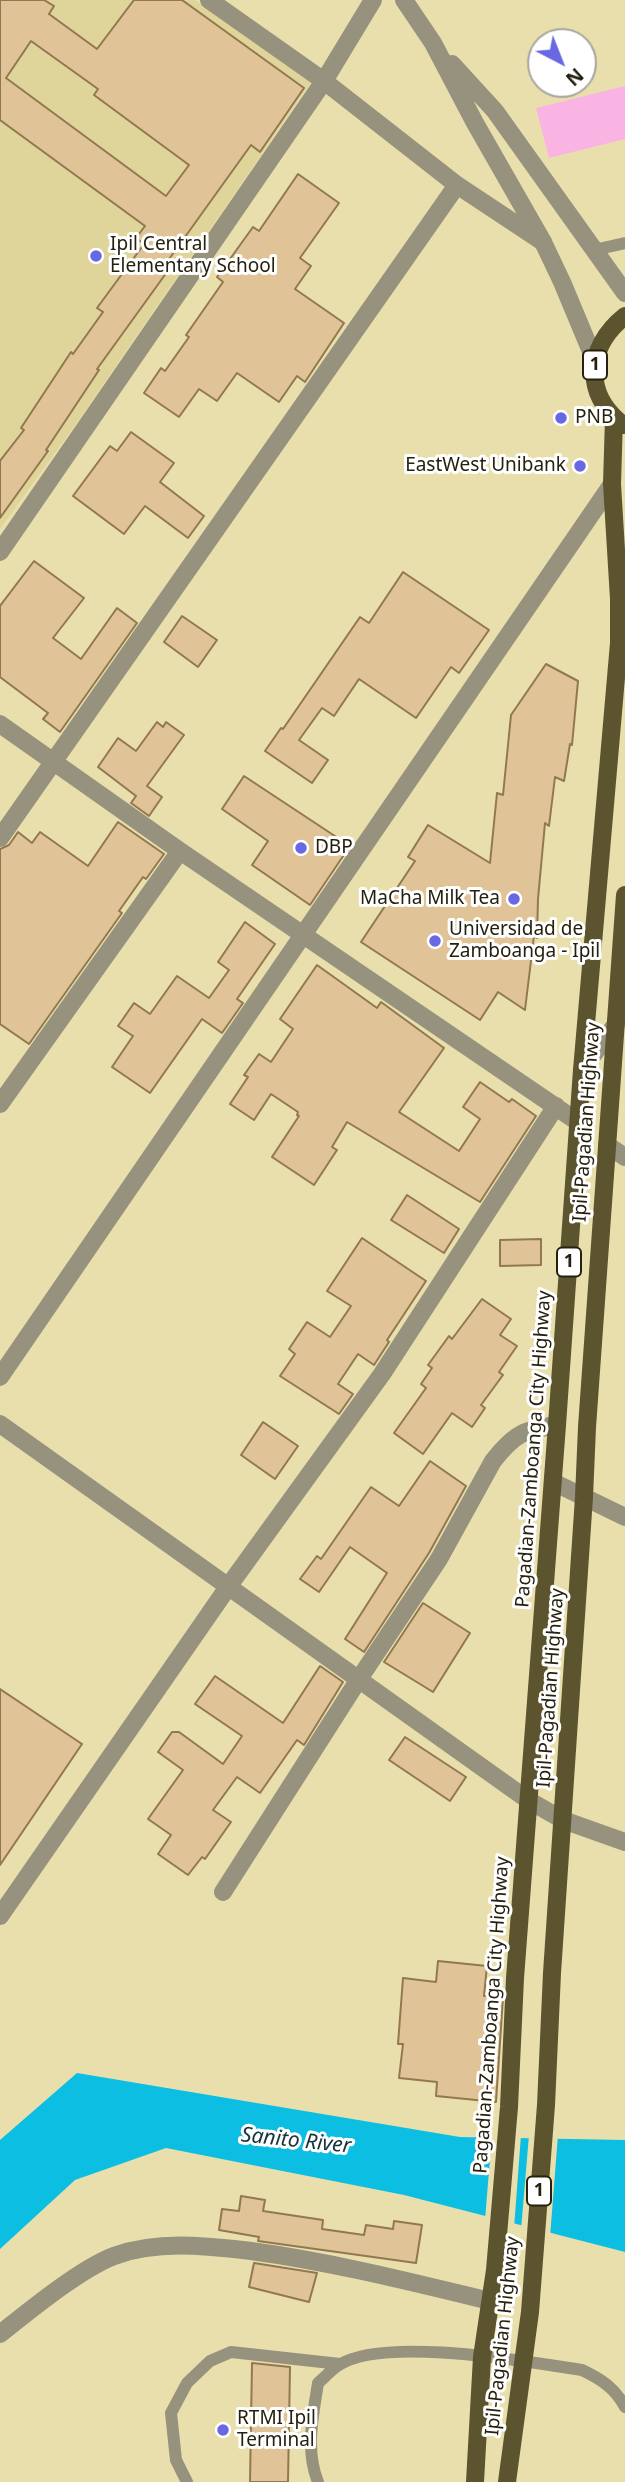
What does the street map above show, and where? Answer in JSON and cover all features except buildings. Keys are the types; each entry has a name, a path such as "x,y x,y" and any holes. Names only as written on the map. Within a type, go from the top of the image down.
{"main road":[{"name":"1","path":"620,422 600,399 596,387 595,361 605,335 625,316"},
{"name":"Pagadian-Zamboanga City Highway","path":"475,2482 482,2357 495,2270 509,2107 515,1978 558,1425 582,1070 619,725 620,599 612,484 620,422"},
{"name":"Ipil-Pagadian Highway","path":"507,2482 530,2312 546,2105 587,1427 607,1145 620,1019 625,895"}],"street":[{"path":"209,0 324,80 457,185 543,242"},
{"path":"0,552 324,80 373,0"},
{"path":"404,0 433,43 543,242 595,361"},
{"path":"433,43 495,111 625,293"},
{"path":"0,838 457,185"},
{"path":"0,1377 612,484"},
{"path":"0,724 578,1122"},
{"path":"0,1104 180,850"},
{"path":"582,1070 620,1019"},
{"path":"0,1916 228,1587 382,1374 556,1106"},
{"path":"607,1145 625,1157"},
{"path":"0,1424 528,1800 563,1820 625,1842"},
{"path":"223,1892 439,1559 498,1454 527,1430 558,1425"},
{"path":"553,1482 625,1517"},
{"path":"0,2334 83,2273 113,2257 144,2248 178,2245 301,2258 490,2301"}],"lane":[{"path":"594,250 625,243"},
{"path":"187,2482 176,2459 171,2413 187,2383 210,2361 231,2352 340,2364 370,2355 421,2351 582,2370 604,2381 619,2396 625,2407"},
{"path":"318,2482 312,2466 311,2432 318,2383 340,2364"}],"shaded area":[{"name":"Ipil Central Elementary School","path":"0,0 195,0 312,81 71,431 0,529"},
{"path":"625,86 625,139 549,158 536,108 576,98 597,98 597,93"}],"water":[{"name":"Sanito River","path":"77,2073 460,2137 625,2140 625,2252 404,2195 166,2148 75,2180 0,2249 0,2140"}],"pier":[{"path":"492,2134 521,2135 514,2228 485,2220"},
{"path":"529,2135 558,2135 550,2237 521,2230"}],"place":[{"name":"Ipil Central Elementary School","path":"96,256"},
{"name":"PNB","path":"561,418"},
{"name":"EastWest Unibank","path":"580,466"},
{"name":"DBP","path":"301,848"},
{"name":"MaCha Milk Tea","path":"514,899"},
{"name":"Universidad de Zamboanga - Ipil","path":"435,941"},
{"name":"RTMI Ipil Terminal","path":"223,2430"}]}
